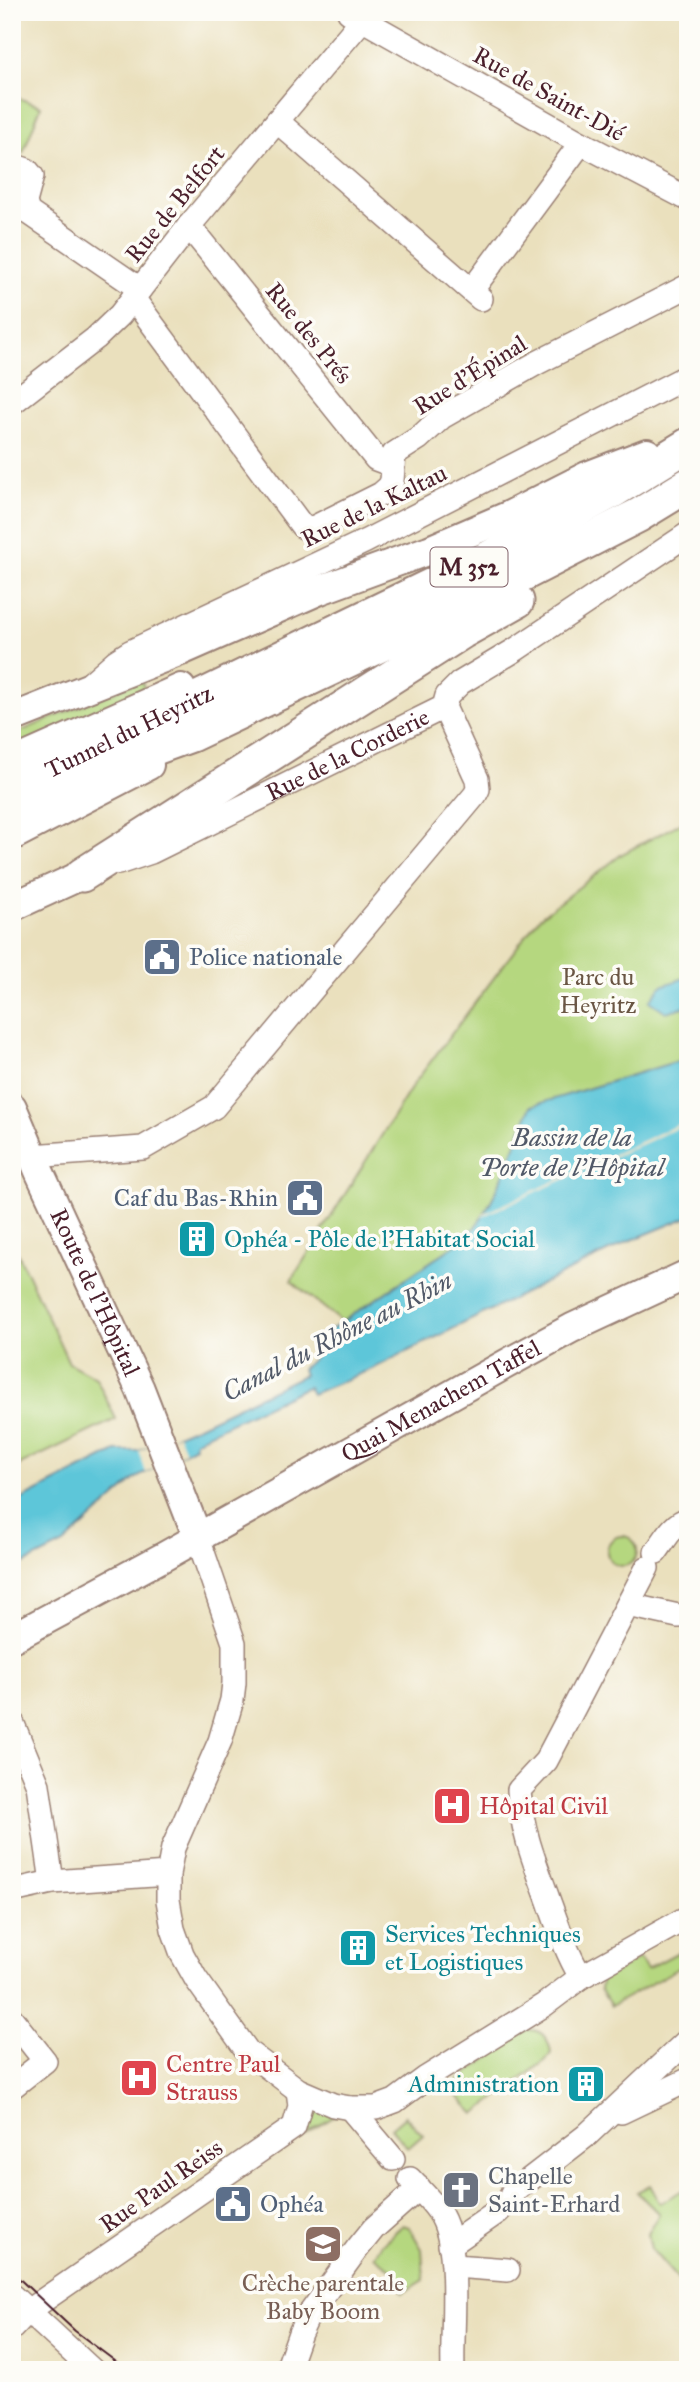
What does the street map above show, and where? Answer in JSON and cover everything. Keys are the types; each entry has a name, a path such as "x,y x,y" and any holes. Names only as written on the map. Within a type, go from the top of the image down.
{"highway":[{"name":"Tunnel du Heyritz","path":"12,789 466,569 565,518 688,445"},
{"name":"M 352","path":"191,735 435,620 639,515 688,485"},
{"path":"82,875 462,632 575,569 639,515"},
{"name":"Tunnel du Heyritz","path":"12,812 132,756 191,735"}],"main road":[{"path":"12,763 155,701 533,521 688,428"},
{"path":"12,718 320,590 429,550 510,515 587,476 648,453"},
{"path":"12,836 170,754 191,735"},
{"name":"Rue de la Corderie","path":"12,906 82,875"},
{"name":"Route de l'Hôpital","path":"12,1107 22,1156 156,1428 198,1538"},
{"name":"Quai Menachem Taffel","path":"12,1638 198,1538 572,1328 688,1274"}],"street":[{"name":"Rue de Belfort","path":"12,403 111,325 277,121 356,16"},
{"name":"Rue de Saint-Dié","path":"356,16 580,143 688,199"},
{"path":"277,121 477,295 580,143"},
{"path":"12,164 27,170 32,176 25,202 28,212 137,294 302,526 308,529 315,527 381,494 392,481 392,460"},
{"name":"Rue des Prés","path":"189,226 376,459 384,462 392,460"},
{"name":"Rue d'Épinal","path":"392,460 394,454 419,438 442,417 537,363 688,286"},
{"name":"Rue de la Kaltau","path":"87,687 130,652 366,541 688,376"},
{"name":"Rue de la Corderie","path":"82,875 151,852 444,707 447,696 460,683 515,650 688,534"},
{"path":"22,1156 143,1148 214,1107 475,795 478,789 477,779 444,707"},
{"path":"581,1977 569,1958 525,1835 519,1790 546,1760 669,1532 681,1521 688,1519"},
{"path":"198,1538 234,1643 234,1683 220,1741 173,1847 168,1874 168,1900 181,1954 248,2052 298,2090 333,2105 350,2108 376,2108 386,2105 544,2005 581,1977 688,1917"},
{"path":"628,1605 678,1616 688,1615"},
{"path":"12,1722 38,1785 52,1882"},
{"path":"12,1891 52,1882 168,1874"},
{"path":"12,2019 45,2061 12,2087"},
{"path":"452,2255 481,2224 499,2211 508,2198 587,2136 688,2040"},
{"path":"602,2121 688,2080"},
{"name":"Rue Paul Reiss","path":"17,2312 294,2127 300,2106 298,2090"},
{"path":"350,2108 441,2214 452,2255 453,2370"},
{"path":"287,2370 308,2316 374,2228 407,2175"},
{"path":"442,2219 481,2224"},
{"path":"452,2255 508,2270"},
{"path":"17,2312 92,2370"}],"green space":[{"path":"12,96 41,106 23,153 12,150"},
{"path":"141,680 145,690 12,749 12,735"},
{"name":"Parc du Heyritz","path":"688,819 688,1058 531,1106 495,1193 467,1237 342,1322 291,1281 413,1085 539,918 622,854"},
{"path":"12,1241 69,1363 96,1378 116,1419 12,1469"},
{"path":"622,1536 633,1540 637,1551 633,1562 622,1566 611,1562 607,1551 611,1540"},
{"path":"688,1947 688,1963 611,2006 600,1989 601,1981 639,1958 647,1969"},
{"path":"527,2030 537,2031 544,2036 551,2053 546,2060 475,2114 455,2093 452,2088 454,2083"},
{"path":"314,2108 336,2115 301,2138 299,2136 308,2112"},
{"path":"405,2116 423,2135 408,2148 391,2128"},
{"path":"650,2185 660,2203 683,2190 688,2192 688,2291 651,2249 648,2234 659,2214 637,2192"},
{"path":"403,2225 409,2227 422,2249 424,2280 403,2293 389,2267 374,2256 382,2244"}],"water":[{"path":"688,977 688,1006 666,1012 650,1001 661,986"},
{"path":"688,1058 688,1217 627,1242 374,1368 312,1394 308,1387 300,1390 203,1436 194,1442 195,1446 136,1478 64,1544 12,1570 12,1504 116,1451 139,1451 304,1375 302,1369 321,1351 322,1336 467,1237 495,1193 531,1106"}],"pier":[{"path":"688,1120 688,1123 481,1217 483,1214"},
{"path":"178,1434 185,1451 146,1473 139,1451"}],"tram line":[{"path":"12,2272 75,2331 127,2370"}],"place":[{"name":"Police nationale","path":"162,957"},
{"name":"Caf du Bas-Rhin","path":"305,1198"},
{"name":"Ophéa - Pôle de l'Habitat Social","path":"197,1239"},
{"name":"Hôpital Civil","path":"452,1806"},
{"name":"Services Techniques et Logistiques","path":"358,1948"},
{"name":"Centre Paul Strauss","path":"139,2078"},
{"name":"Administration","path":"586,2084"},
{"name":"Chapelle Saint-Erhard","path":"461,2190"},
{"name":"Ophéa","path":"233,2204"},
{"name":"Crèche parentale Baby Boom","path":"323,2244"}],"water label":[{"name":"Bassin de la Porte de l’Hôpital","path":"572,1152"},
{"name":"Canal du Rhône au Rhin","path":"337,1336"}]}
